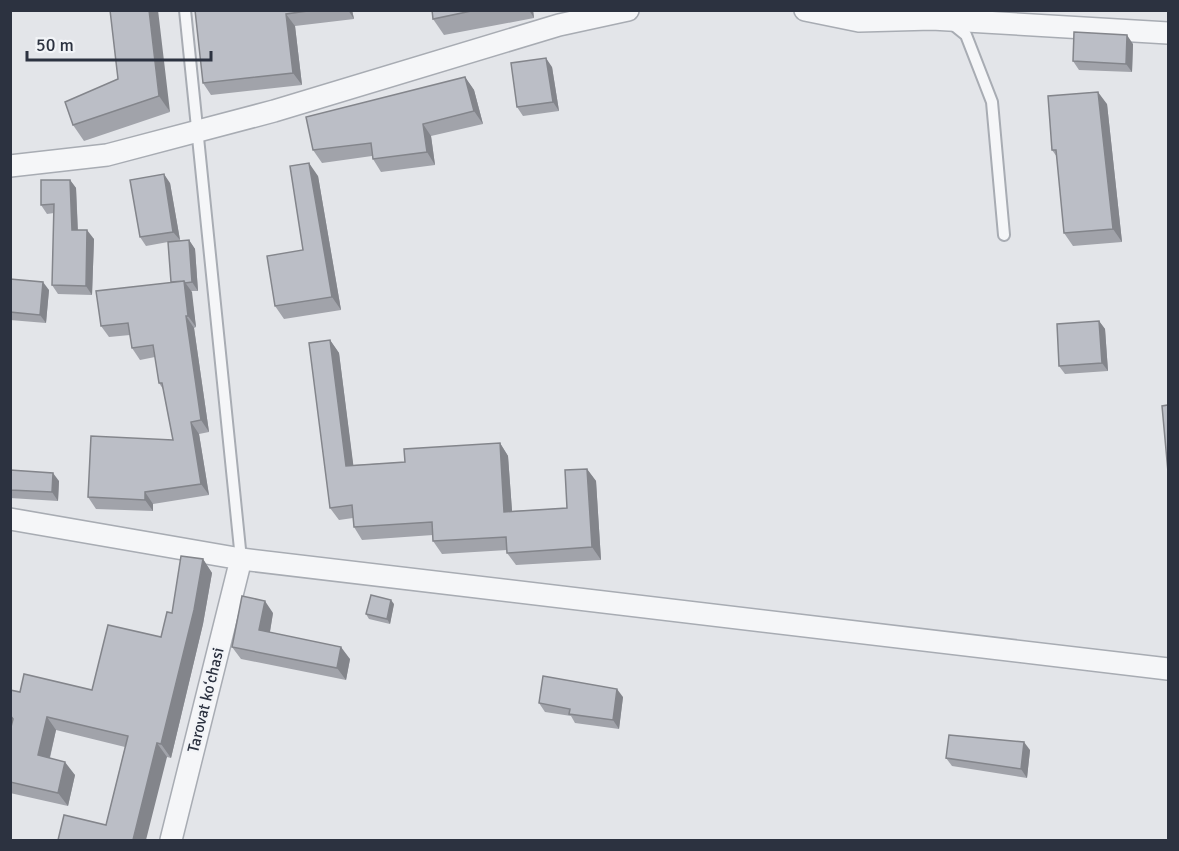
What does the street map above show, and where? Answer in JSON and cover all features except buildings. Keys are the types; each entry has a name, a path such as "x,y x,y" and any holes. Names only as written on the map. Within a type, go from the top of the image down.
{"street":[{"path":"10,166 107,155 274,111 558,18 628,10"},
{"path":"805,10 860,21 937,16 1168,33"},
{"path":"10,519 241,559 1168,669"},
{"name":"Tarovat koʻchasi","path":"171,840 241,559"}],"lane":[{"path":"185,10 241,559"},
{"path":"937,16 966,35 992,102 1004,236"}]}
